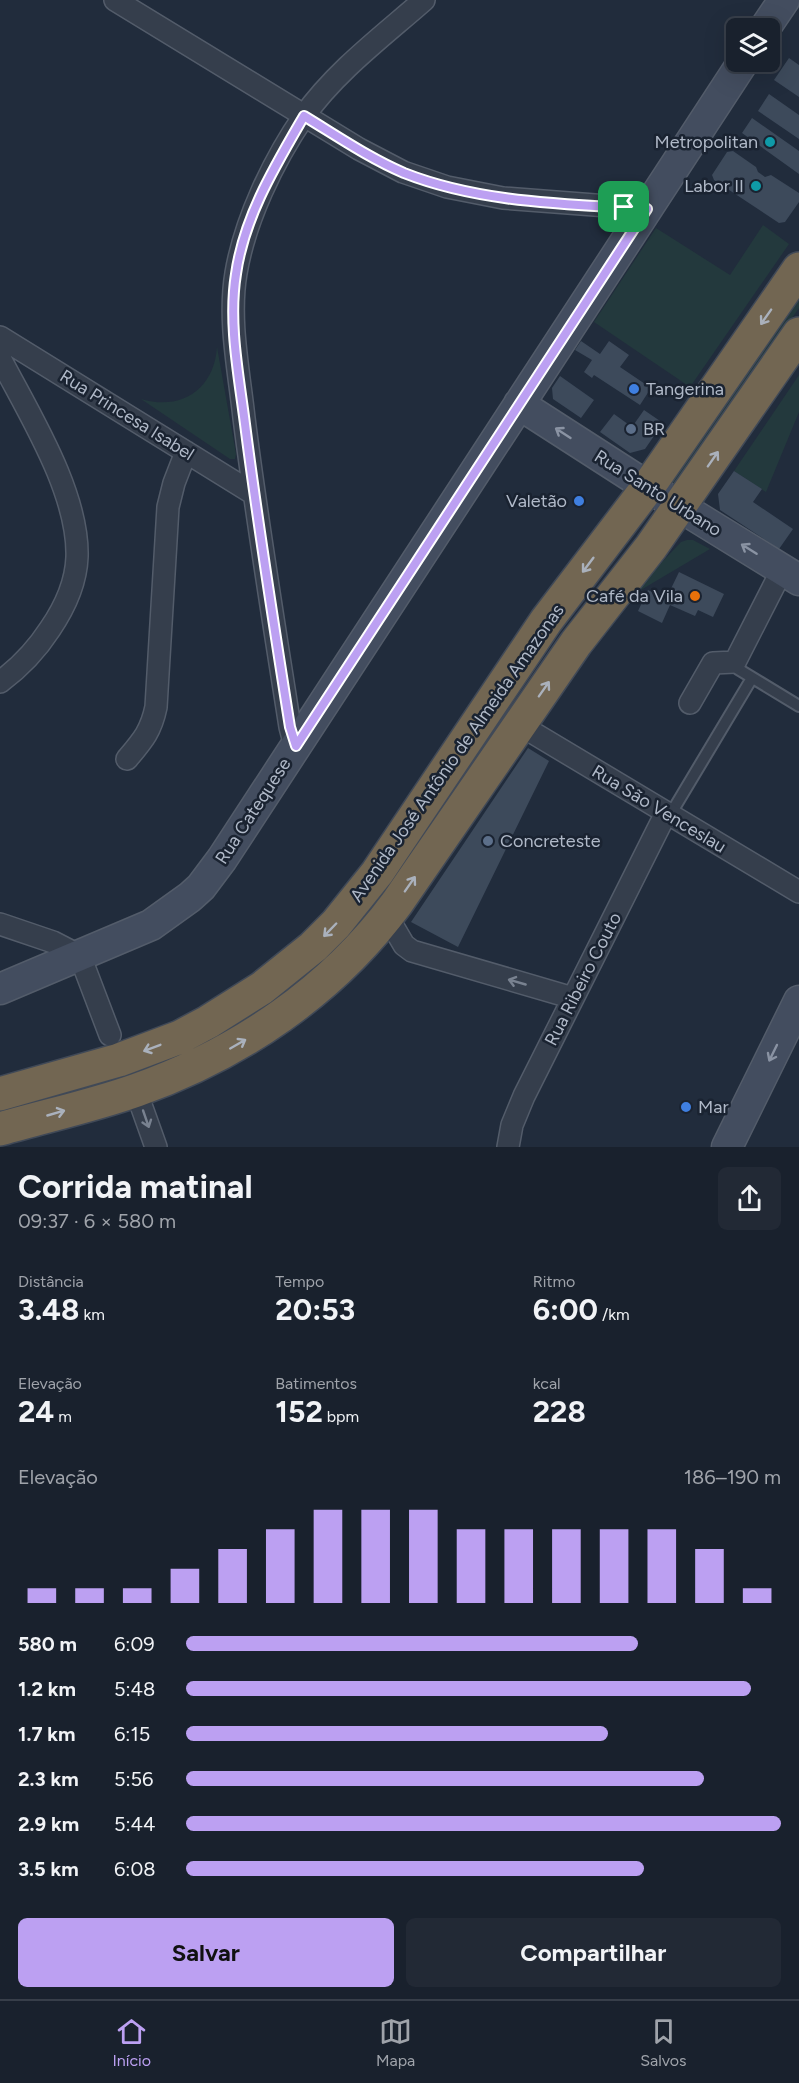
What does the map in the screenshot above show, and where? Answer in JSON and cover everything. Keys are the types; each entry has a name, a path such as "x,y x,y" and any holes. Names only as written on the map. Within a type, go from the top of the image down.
{"highway":[{"name":"Avenida José Antônio de Almeida Amazonas","path":"0,1094 119,1060 180,1036 208,1022 253,994 288,969 313,947 343,916 377,873 546,621 648,487 799,269"},
{"name":"Avenida José Antônio de Almeida Amazonas","path":"0,1129 136,1090 199,1065 260,1031 332,974 387,916 576,643 680,507 799,334"}],"main road":[{"path":"771,18 783,0"},
{"name":"Rua Catequese","path":"0,989 151,925 190,897 201,886 222,859 736,72"},
{"name":"Rua Santo Urbano","path":"519,404 791,575"},
{"path":"727,1147 799,1001"}],"street":[{"path":"115,0 359,149 403,172 447,187 514,199 647,209"},
{"path":"296,746 290,727 254,494 234,325 236,273 249,227 267,179 304,116 349,66 424,0"},
{"name":"Rua Princesa Isabel","path":"0,337 254,494"},
{"path":"0,358 56,469 70,508 77,558 71,591 64,608 35,648 0,682"},
{"path":"127,759 146,737 152,725 156,707 168,507 186,452"},
{"path":"690,703 713,663 735,662 791,575"},
{"name":"Rua São Venceslau","path":"520,724 799,892"},
{"name":"Rua Ribeiro Couto","path":"508,1147 512,1125 524,1096 668,814"},
{"path":"387,916 404,945 421,955 573,998"},
{"path":"0,924 53,942 80,956 111,1035"},
{"path":"136,1090 156,1147"}],"lane":[{"path":"735,662 738,669 799,706"},
{"path":"668,814 752,678"}],"green space":[{"path":"763,225 789,244 690,387 594,322 656,228 730,275"},
{"path":"799,297 799,308 677,483 674,484 672,481"},
{"path":"217,347 235,459 230,459 141,399 169,402 193,394 209,375 215,362"},
{"path":"799,375 799,412 766,492 734,471"},
{"path":"693,540 710,549 629,597 681,542"}],"building":[{"path":"789,58 799,65 799,97 774,80"},
{"path":"769,94 799,115 799,139 758,111"},
{"name":"Metropolitan","path":"752,118 799,151 799,174 742,133"},
{"name":"Labor II","path":"733,151 756,167 758,172 765,177 771,175 799,193 799,202 785,222 779,223 714,180 712,175 727,152"},
{"path":"581,341 600,354 609,341 629,355 620,367 651,388 640,405 594,375 592,378 584,372 592,360 575,350"},
{"path":"560,376 594,400 581,418 553,399 552,388"},
{"name":"BR","path":"644,410 663,423 645,449 630,453 600,432 614,414 632,427"},
{"path":"734,471 762,489 753,502 793,529 779,549 720,510 718,494"},
{"name":"Café da Vila","path":"679,572 724,594 713,617 698,610 695,616 670,605 662,623 638,611 648,590 666,599"},
{"name":"Concreteste","path":"528,748 549,761 458,947 411,922"}],"place":[{"name":"Metropolitan","path":"770,142"},
{"name":"Labor II","path":"756,186"},
{"name":"Tangerina","path":"634,389"},
{"name":"BR","path":"631,429"},
{"name":"Valetão","path":"579,501"},
{"name":"Café da Vila","path":"695,596"},
{"name":"Concreteste","path":"488,841"},
{"name":"Mar","path":"686,1107"}],"route":[{"path":"304,116 403,172 447,187 503,198 624,207 647,209 296,746 290,727 254,494 242,402 234,291 241,252 257,203 267,179 304,116"}]}
